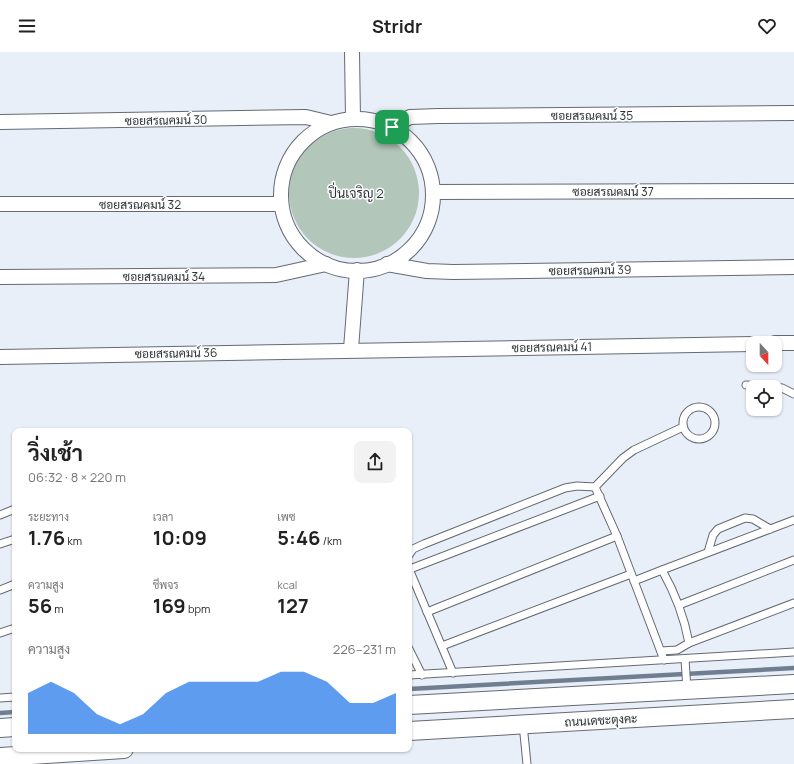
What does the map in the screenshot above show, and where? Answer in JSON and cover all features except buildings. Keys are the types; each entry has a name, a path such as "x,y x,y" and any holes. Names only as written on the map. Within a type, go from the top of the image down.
{"street":[{"path":"352,52 353,119"},
{"name":"ซอยสรณคมน์ 35","path":"392,127 410,117 438,116 794,113"},
{"name":"ซอยสรณคมน์ 30","path":"0,122 306,117 331,123"},
{"path":"353,119 373,120 392,127 408,139 421,154 430,172 433,192 430,214 421,235 406,252 387,264 372,269 357,270 341,269 326,264 309,254 296,240 286,223 281,204 282,178 292,155 309,136 331,123 353,119"},
{"name":"ซอยสรณคมน์ 37","path":"433,192 794,191"},
{"name":"ซอยสรณคมน์ 32","path":"0,204 281,204"},
{"name":"ซอยสรณคมน์ 34","path":"0,277 276,275 326,264"},
{"name":"ซอยสรณคมน์ 39","path":"387,264 427,272 794,267"},
{"path":"351,349 357,270"},
{"path":"782,343 794,343"},
{"name":"ซอยสรณคมน์ 41","path":"351,349 746,344"},
{"name":"ซอยสรณคมน์ 36","path":"0,357 351,349"},
{"name":"ถนนเดชะตุงคะ","path":"412,705 521,699 686,687 794,684"},
{"path":"521,699 523,728"},
{"name":"ถนนเดชะตุงคะ","path":"412,731 523,728 794,709"},
{"path":"0,728 12,727"},
{"path":"0,757 78,752"}],"lane":[{"path":"782,388 794,394"},
{"path":"695,407 703,408 711,412 715,419 715,428 710,435 703,439 694,439 687,435 683,428 683,419 687,412 695,407"},
{"path":"596,487 623,458 634,450 683,428"},
{"path":"412,550 424,544 565,488 577,486 596,487"},
{"path":"596,487 617,536 664,660"},
{"path":"412,567 600,496"},
{"path":"0,515 12,510"},
{"path":"708,552 712,535 718,529 745,518 753,519 770,529"},
{"path":"442,646 632,578 662,570 794,520"},
{"path":"427,612 617,536"},
{"path":"0,544 12,540"},
{"path":"679,606 794,560"},
{"path":"662,570 685,619 689,643"},
{"path":"412,575 453,673"},
{"path":"0,590 12,585"},
{"path":"661,651 677,650 689,643 794,603"},
{"path":"0,633 12,629"},
{"path":"412,675 664,660 685,662 794,652"},
{"path":"412,655 422,675"},
{"path":"685,662 686,687"},
{"path":"0,698 12,697"},
{"path":"523,728 527,764"}],"green space":[{"path":"360,128 385,135 400,147 412,162 418,180 418,206 412,224 400,239 385,251 367,257 348,258 323,251 308,239 296,224 290,206 289,187 296,162 308,147 323,135 341,129"}],"waterway":[{"path":"412,689 794,668"},
{"path":"0,713 12,712"}],"district":[{"name":"ปิ่นเจริญ 2","path":"356,193"}],"route":[{"path":"353,119 373,120 392,127 408,139 421,154 430,172 433,192 430,214 421,235 406,252 387,264 372,269 341,269 326,264 309,254 296,240 286,223 281,204 282,178 292,155 309,136 331,123 353,119"}]}
